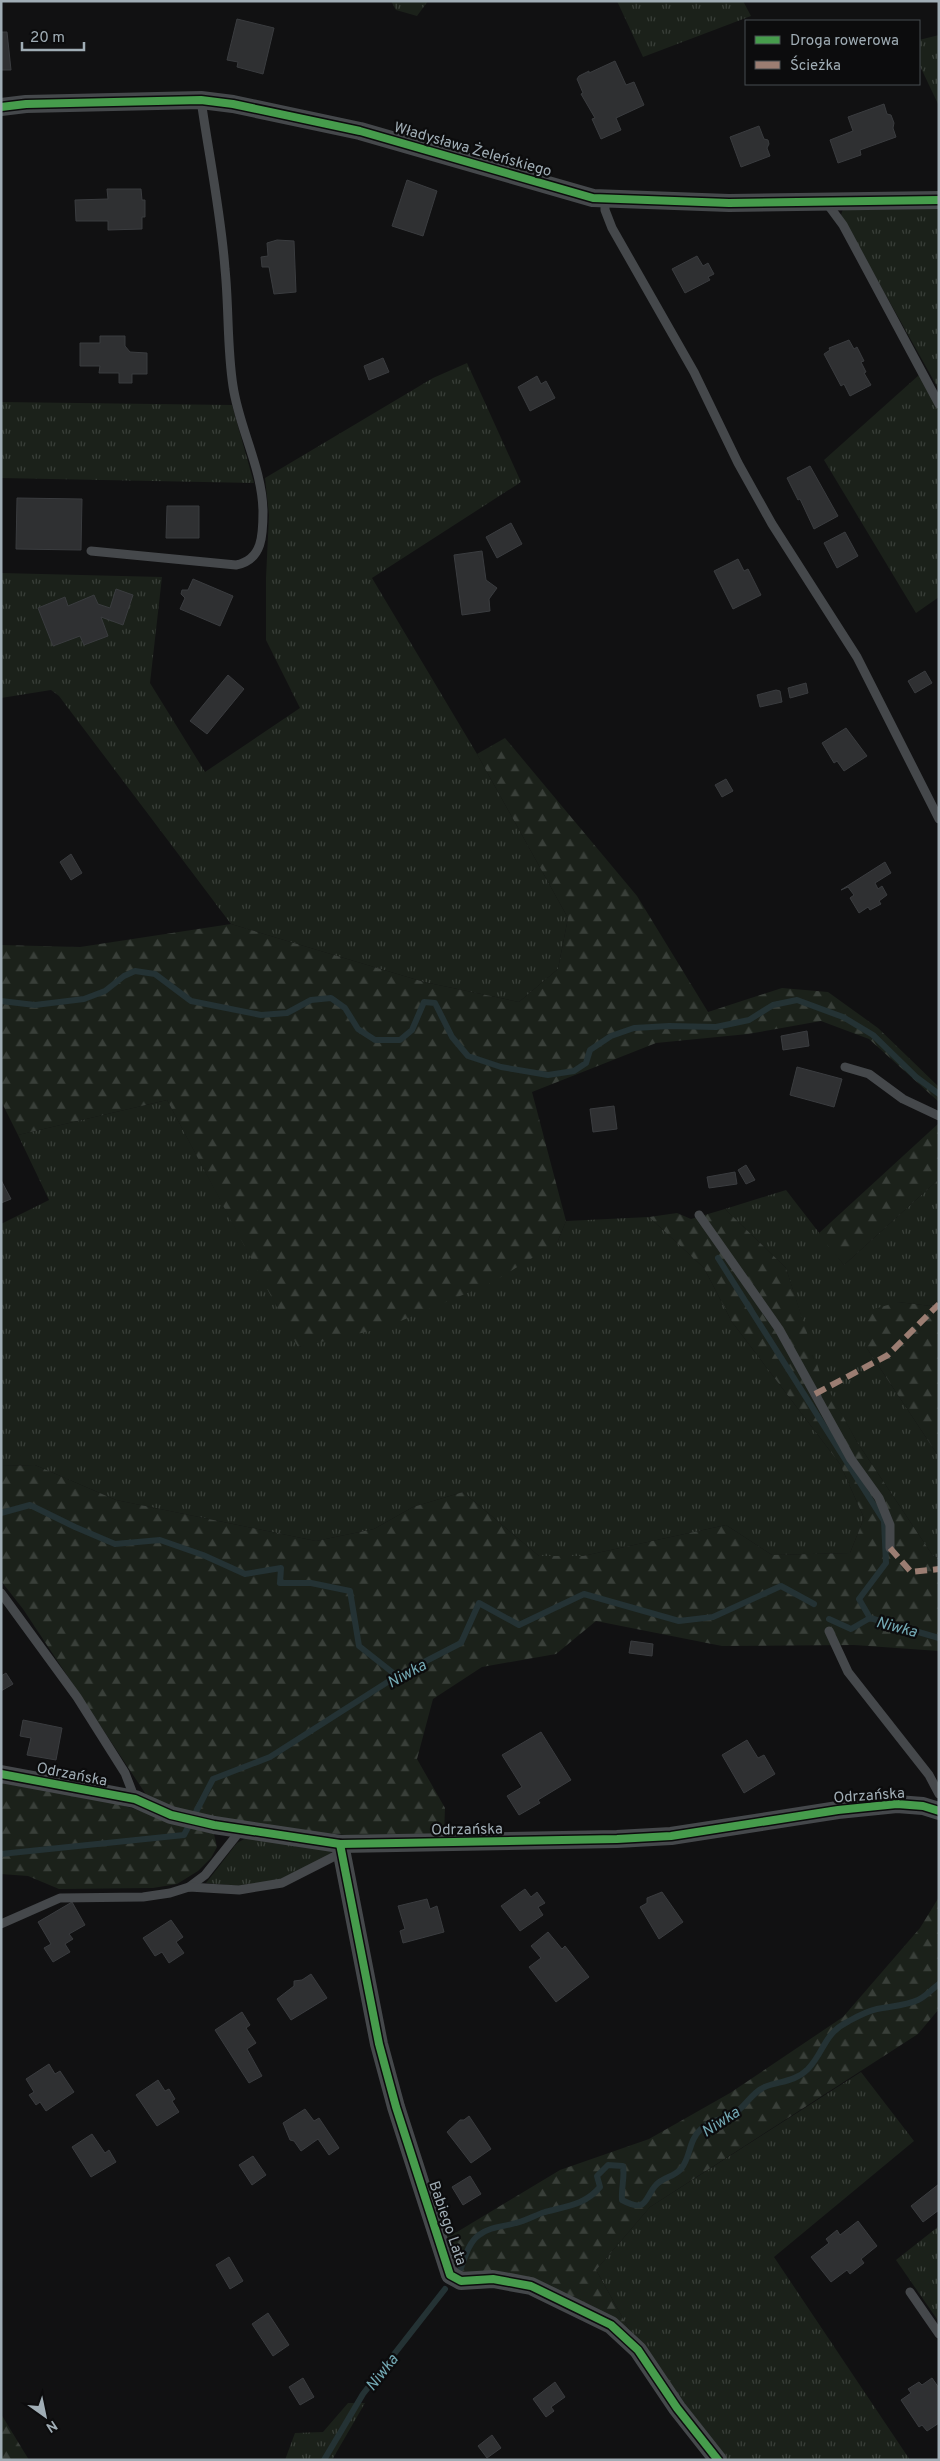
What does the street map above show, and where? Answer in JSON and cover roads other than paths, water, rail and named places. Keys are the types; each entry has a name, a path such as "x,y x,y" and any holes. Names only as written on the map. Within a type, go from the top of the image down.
{"street":[{"name":"Władysława Żeleńskiego","path":"1,107 26,104 201,100 233,104 360,131 579,195 605,199 663,202 939,200"},
{"name":"Odrzańska","path":"1,1774 135,1799 172,1814 240,1831 340,1848 671,1836 838,1810 897,1804 923,1806 939,1811"},
{"name":"Babiego Lata","path":"340,1848 379,2044 445,2279 461,2281 493,2279 531,2286 611,2325 638,2350 677,2408 718,2460"}],"lane":[{"path":"91,551 236,565 247,563 257,553 263,510 253,455 241,423 233,386 225,267 201,100"},
{"path":"605,199 605,210 612,228 694,372 738,463 772,524 857,657 939,819"},
{"path":"826,201 843,225 939,404"},
{"path":"845,1067 869,1074 903,1099 939,1116"},
{"path":"699,1215 779,1330 851,1459 879,1498 890,1526 890,1548"},
{"path":"1,1593 77,1697 125,1773 135,1799"},
{"path":"829,1632 848,1672 929,1775 939,1794"},
{"path":"1,1924 60,1898 143,1897 170,1893 189,1887 205,1875 240,1831"},
{"path":"189,1887 239,1890 282,1883 340,1848"},
{"path":"910,2292 939,2334"}],"waterway":[{"path":"1,1001 35,1005 84,999 105,991 124,976 135,971 155,974 191,1001 261,1015 287,1013 311,1000 331,998 345,1008 358,1029 375,1040 400,1040 412,1030 424,1002 435,1003 452,1037 468,1056 501,1067 548,1075 574,1071 586,1063 590,1050 611,1036 634,1028 669,1026 716,1027 749,1020 773,1005 797,1000 843,1017 873,1035 916,1077 939,1094"},
{"path":"718,1258 884,1521 886,1563 859,1599 870,1618"},
{"path":"1,1513 30,1505 115,1544 160,1540 203,1555 245,1574 281,1568 280,1583 311,1583 350,1591 359,1646 397,1676"},
{"name":"Niwka","path":"1,1854 184,1835 213,1779 270,1757 397,1676 461,1643 479,1603 519,1625 584,1594 679,1621 713,1617 781,1586 814,1604"},
{"name":"Niwka","path":"829,1619 851,1629 870,1618 939,1638"},
{"name":"Niwka","path":"461,2268 470,2246 479,2235 493,2228 520,2222 588,2198 600,2187 597,2176 608,2165 623,2166 622,2200 630,2204 641,2205 659,2182 681,2169 687,2159 694,2139 704,2126 737,2112 762,2088 794,2078 803,2073 814,2062 829,2037 840,2026 870,2011 903,2005 918,2000 939,1984"},
{"name":"Niwka","path":"324,2460 363,2394 445,2289"}]}
